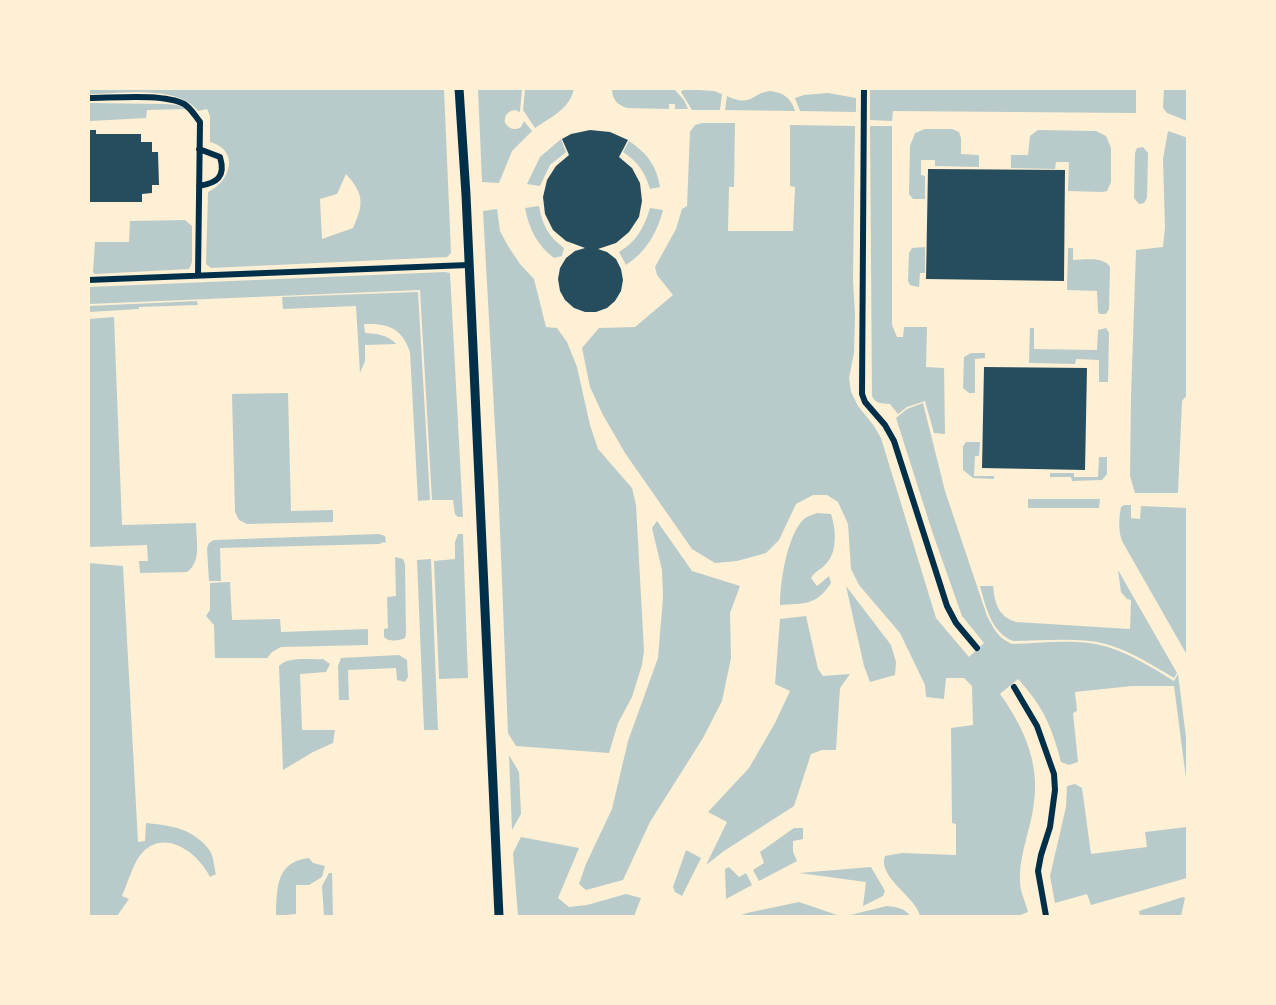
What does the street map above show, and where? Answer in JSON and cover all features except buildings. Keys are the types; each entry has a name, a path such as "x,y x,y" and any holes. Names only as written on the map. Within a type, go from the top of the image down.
{"main road":[{"path":"459,88 466,195 499,916"}],"street":[{"path":"864,88 862,394 894,441 947,606 956,623 977,648"},
{"path":"88,98 163,99 183,103 190,108 200,122 198,275"},
{"path":"198,186 213,183 221,175 223,166 220,157 199,149"},
{"path":"88,280 468,265"},
{"path":"1014,687 1037,726 1054,774 1055,790 1050,827 1038,871 1046,916"}],"shaded area":[{"path":"574,88 564,107 535,128 523,110 525,89"},
{"path":"88,89 444,89 451,253 447,257 211,268 206,264 208,192 222,181 227,173 229,158 219,146 210,142 210,116 207,109 198,111 189,103 176,97 147,92 89,94","holes":["346,174 359,194 359,212 353,228 322,239 320,199 337,194"]},
{"path":"478,89 522,89 520,112 515,110 508,113 505,123 510,128 517,129 524,121 532,131 512,151 499,183 482,182"},
{"path":"612,89 674,89 684,100 688,109 675,109 675,104 669,104 669,109 627,108 616,101"},
{"path":"684,89 714,91 722,94 720,110 692,110 681,92"},
{"path":"870,89 1136,89 1136,113 893,111 892,121 870,120"},
{"path":"1164,89 1187,89 1187,121 1167,113 1163,108"},
{"path":"771,91 786,97 795,111 725,110 727,96 742,101"},
{"path":"828,93 856,98 856,112 800,111 795,98"},
{"path":"89,103 166,104 186,109 147,110 146,118 90,121"},
{"path":"735,123 734,187 729,187 728,231 793,231 795,187 790,186 790,125 855,126 853,280 855,315 854,353 849,378 851,392 881,438 936,618 969,657 984,643 962,616 896,418 907,409 923,403 945,491 987,616 1000,636 1012,644 1060,642 1097,644 1134,658 1174,681 1178,674 1187,745 1187,786 1174,686 1132,686 1075,692 1077,711 1073,713 1078,762 1069,765 1061,762 1046,718 1034,698 1018,679 1000,694 1016,719 1028,745 1034,773 1034,802 1020,868 1021,890 1028,912 1018,916 920,916 912,902 887,872 884,864 885,856 902,853 956,855 956,824 952,823 951,728 973,725 972,686 964,678 946,678 944,699 926,697 925,685 900,633 859,585 851,569 848,524 838,502 827,495 813,495 796,504 779,540 766,553 737,561 715,563 692,549 625,453 590,387 582,348 599,328 635,327 673,295 657,275 655,267 676,229 682,209 687,206 690,132 695,125"},
{"path":"870,126 892,126 892,325 897,337 903,337 904,327 927,327 926,367 944,368 945,434 934,433 925,401 907,407 898,414 890,404 877,402 872,396"},
{"path":"925,129 952,129 959,132 961,154 979,155 979,167 935,166 935,160 921,160 921,175 925,176 925,199 913,199 909,194 910,146 915,133"},
{"path":"1038,130 1096,131 1106,136 1111,148 1111,182 1107,191 1068,191 1069,162 1056,162 1055,169 1011,168 1011,155 1028,155 1030,136"},
{"path":"1168,131 1188,138 1188,394 1182,401 1178,493 1135,493 1130,476 1136,250 1163,247 1165,228 1163,159"},
{"path":"561,139 566,152 550,165 540,186 527,184 540,157"},
{"path":"629,141 650,160 660,187 650,189 640,168 623,152"},
{"path":"1143,147 1148,153 1147,198 1144,203 1139,204 1134,198 1135,153 1137,148"},
{"path":"539,206 547,230 564,248 562,256 554,258 548,253 531,230 525,208"},
{"path":"650,208 663,210 658,226 645,248 626,265 619,252 639,234"},
{"path":"497,209 500,231 520,264 534,279 546,327 557,328 567,342 577,367 598,449 632,488 636,505 644,651 632,697 618,723 609,753 516,746 508,733 498,481 483,211"},
{"path":"185,220 192,226 192,262 189,269 95,274 93,272 95,242 129,242 130,221"},
{"path":"925,247 925,273 920,273 919,287 910,285 908,281 909,253 912,248"},
{"path":"1068,248 1073,248 1073,260 1098,260 1110,267 1109,309 1106,314 1098,312 1097,291 1067,290"},
{"path":"450,273 463,517 455,514 453,500 432,500 420,290 89,304 89,287"},
{"path":"418,292 430,500 418,501 410,352 403,337 387,326 364,324 365,333 385,336 396,344 365,345 365,361 360,373 356,306 283,309 282,297"},
{"path":"197,301 198,305 89,312 89,306"},
{"path":"114,317 122,525 196,523 195,563 187,572 140,573 139,561 148,561 147,545 89,547 89,319"},
{"path":"1030,328 1034,328 1034,349 1097,350 1098,330 1106,328 1109,333 1108,382 1099,382 1099,360 1076,359 1075,364 1029,363"},
{"path":"971,353 985,353 985,358 975,359 975,393 969,393 963,388 964,357"},
{"path":"288,393 291,511 333,510 333,522 247,524 239,520 235,512 232,394"},
{"path":"966,442 980,442 979,456 975,456 974,476 994,476 994,479 973,478 963,470 963,446"},
{"path":"1099,457 1107,457 1107,474 1102,480 1072,481 1071,477 1050,477 1050,473 1074,473 1074,477 1098,477"},
{"path":"1028,499 1100,499 1099,508 1028,508"},
{"path":"1131,505 1131,518 1140,519 1141,506 1187,508 1187,655 1122,541 1119,520 1121,507"},
{"path":"817,513 831,514 835,541 829,560 811,578 817,586 829,576 831,583 815,600 780,605 783,572 793,536 804,519"},
{"path":"657,521 692,571 740,586 730,613 731,658 722,701 703,738 650,822 623,880 586,890 579,884 612,809 628,741 658,658 663,597 662,570 652,528"},
{"path":"379,534 385,536 386,543 220,548 221,581 209,581 207,548 214,540"},
{"path":"458,534 463,534 468,678 439,679 434,561 455,559 455,542"},
{"path":"395,557 403,559 405,564 406,634 405,638 400,640 388,640 384,637 384,629 388,628 387,597 396,596"},
{"path":"431,559 438,730 424,730 417,560"},
{"path":"88,563 123,566 138,842 145,841 146,823 164,825 189,833 210,851 216,874 210,877 198,860 180,847 170,843 151,846 136,862 122,896 129,899 117,916 89,916"},
{"path":"1118,570 1177,673 1174,678 1133,654 1106,644 1072,640 1013,641 999,632 994,625 980,586 993,586 1001,613 1016,622 1130,629 1131,600 1121,592"},
{"path":"230,582 232,620 280,619 281,632 368,629 368,645 281,647 267,658 215,658 214,625 206,616 210,610 210,583"},
{"path":"846,586 891,645 896,662 895,675 870,682 864,666"},
{"path":"806,616 818,669 823,676 850,674 840,688 836,750 822,750 811,754 794,806 706,865 727,822 708,812 749,768 790,691 775,684 780,619"},
{"path":"399,655 407,660 408,677 405,682 397,680 396,668 348,670 349,700 339,700 338,666 341,658"},
{"path":"323,659 330,664 326,672 300,674 302,730 335,730 333,743 283,770 279,666 294,660"},
{"path":"509,755 519,772 521,814 512,830"},
{"path":"1075,784 1082,788 1091,854 1147,847 1145,832 1187,827 1187,878 1091,905 1087,894 1055,903 1050,876 1066,807 1067,786"},
{"path":"794,828 803,828 803,839 793,841 793,852 797,861 759,881 753,870 764,863 760,852"},
{"path":"521,837 579,848 558,898 569,907 587,905 626,894 641,898 634,916 518,916 513,853"},
{"path":"686,850 701,858 682,896 675,892 673,887"},
{"path":"309,858 313,863 325,866 322,877 309,885 296,885 296,914 276,916 280,878 290,865"},
{"path":"729,867 739,877 746,873 752,885 726,899 725,869"},
{"path":"871,867 885,891 883,896 863,906 866,882 799,873"},
{"path":"329,873 332,873 333,916 324,916 322,886"},
{"path":"1185,898 1181,916 1140,916 1139,911"},
{"path":"799,902 840,916 739,916 747,913"},
{"path":"887,906 897,907 910,916 846,916"}]}
